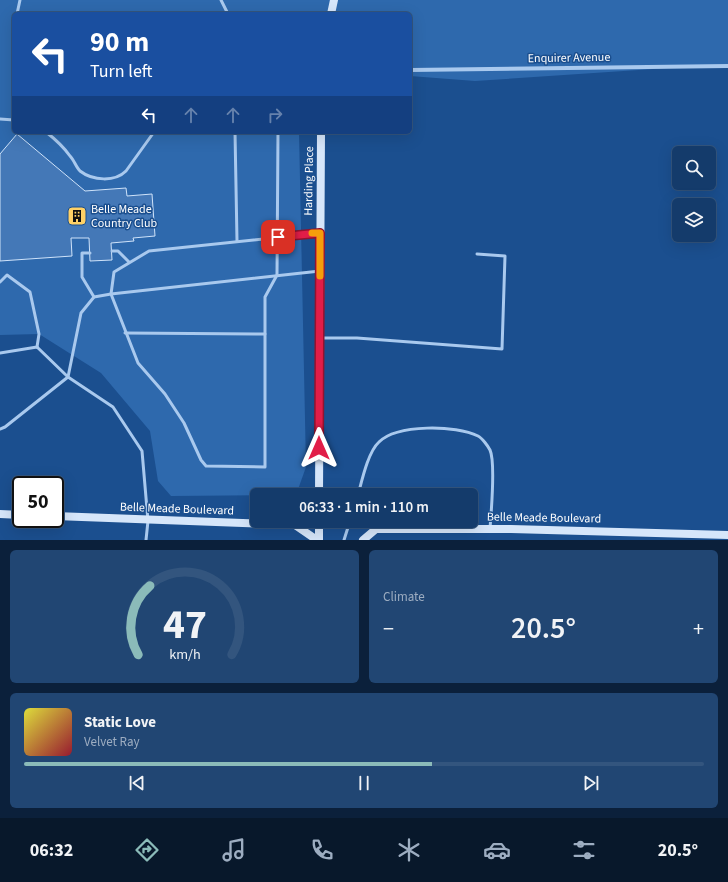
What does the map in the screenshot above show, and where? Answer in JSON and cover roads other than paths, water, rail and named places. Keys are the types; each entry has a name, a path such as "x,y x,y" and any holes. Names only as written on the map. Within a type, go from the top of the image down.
{"main road":[{"path":"331,12 334,0"},
{"name":"Harding Place","path":"319,488 321,134"},
{"path":"0,514 12,515"},
{"name":"Belle Meade Boulevard","path":"64,516 148,521 295,525 318,540"},
{"path":"318,540 319,528"},
{"name":"Belle Meade Boulevard","path":"364,540 376,529 490,529 681,537 728,535"}],"street":[{"name":"Enquirer Avenue","path":"412,70 728,66"}],"lane":[{"path":"17,12 20,0"},
{"path":"221,0 227,12"},
{"path":"0,119 12,120"},
{"path":"48,134 62,147 80,171 98,178 110,179 121,176 126,171 153,134"},
{"path":"235,134 237,241"},
{"path":"278,134 278,237 277,275 265,297 265,467 206,466 201,460 184,423 165,394 138,363 111,294 114,272 149,251 237,241 278,237 320,233"},
{"path":"112,251 118,251 129,262"},
{"path":"90,252 82,253 82,277 94,297"},
{"path":"320,338 357,338 502,349 505,256 477,254"},
{"path":"0,429 5,427 68,377 81,313 94,297 320,271"},
{"path":"0,282 7,275 30,292 39,334 37,347"},
{"path":"125,333 265,334"},
{"path":"0,353 37,347"},
{"path":"37,347 68,377 113,407 142,451 148,521 146,540"},
{"path":"360,488 366,465 378,442 387,435 399,430 428,429 459,431 480,437 490,451 493,486 490,529"},
{"path":"344,540 348,528"}],"place":[{"name":"Belle Meade Country Club","path":"77,216"}]}
